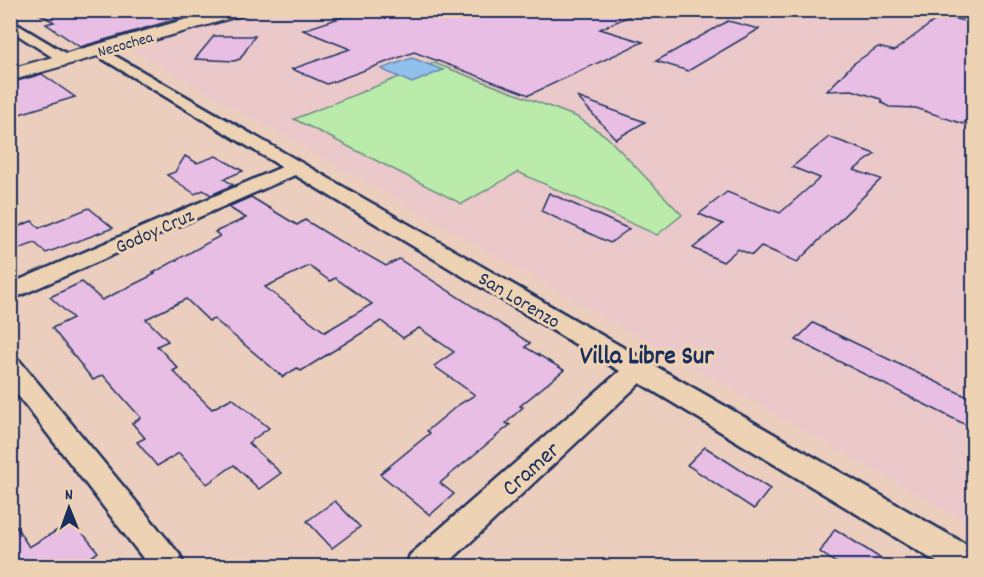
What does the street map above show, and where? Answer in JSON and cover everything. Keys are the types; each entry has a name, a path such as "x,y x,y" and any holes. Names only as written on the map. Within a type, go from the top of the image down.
{"main road":[{"name":"Necochea","path":"10,75 240,10"}],"street":[{"path":"10,24 65,59"},
{"name":"San Lorenzo","path":"98,50 972,567"},
{"name":"Godoy Cruz","path":"10,293 297,167"},
{"path":"10,366 168,567"},
{"name":"Cramer","path":"422,567 639,369"}],"shaded area":[{"path":"267,10 973,11 973,526 130,49"}],"green space":[{"path":"434,63 577,117 606,136 682,215 657,235 518,172 462,204 294,119"}],"water":[{"path":"412,58 443,70 412,83 381,69"}],"building":[{"path":"32,10 179,10 180,18 80,47 46,24 54,22"},
{"path":"364,10 643,10 600,29 643,42 529,95 414,52 327,84 292,69 350,49 303,30"},
{"path":"941,16 974,23 974,113 963,124 916,108 889,107 882,103 881,99 852,90 827,91 853,64 878,47 894,51"},
{"path":"728,21 759,29 688,71 656,61"},
{"path":"214,36 255,36 240,59 234,61 195,59"},
{"path":"42,74 75,97 10,117 10,83"},
{"path":"577,97 645,122 616,139"},
{"path":"829,137 875,154 854,170 881,179 797,262 761,246 752,255 738,249 723,262 693,248 723,224 699,214 727,192 780,213 820,178 792,167"},
{"path":"185,156 197,163 216,156 243,171 224,179 233,185 211,195 203,190 195,194 167,175 175,172"},
{"path":"549,193 629,229 610,243 541,211"},
{"path":"251,197 297,225 305,220 359,253 362,252 386,266 399,259 530,343 525,347 564,370 520,406 523,407 506,423 510,425 440,483 454,494 430,515 380,474 430,433 427,431 458,405 475,395 434,366 454,352 419,328 403,338 381,321 301,371 297,368 283,377 214,319 209,321 186,299 146,319 168,341 157,346 178,368 173,371 212,409 232,398 269,428 248,443 281,473 259,489 234,465 207,484 179,453 157,466 137,442 145,438 132,423 141,418 103,375 93,380 52,328 73,318 50,297 82,282 102,300 155,274 153,273 220,236 215,232 246,218 228,207","holes":["309,266 330,281 335,278 372,304 325,332 265,287"]},
{"path":"89,208 113,228 46,253 35,243 10,252 10,230 32,221 39,228"},
{"path":"813,323 974,400 974,429 796,340"},
{"path":"705,447 770,489 754,509 687,465"},
{"path":"335,501 360,527 332,548 307,521"},
{"path":"10,517 29,547 73,521 98,552 77,567 65,567 59,558 46,567 10,567"},
{"path":"835,529 894,567 842,567 820,552"}],"district":[{"name":"Villa Libre Sur","path":"647,354"}]}
